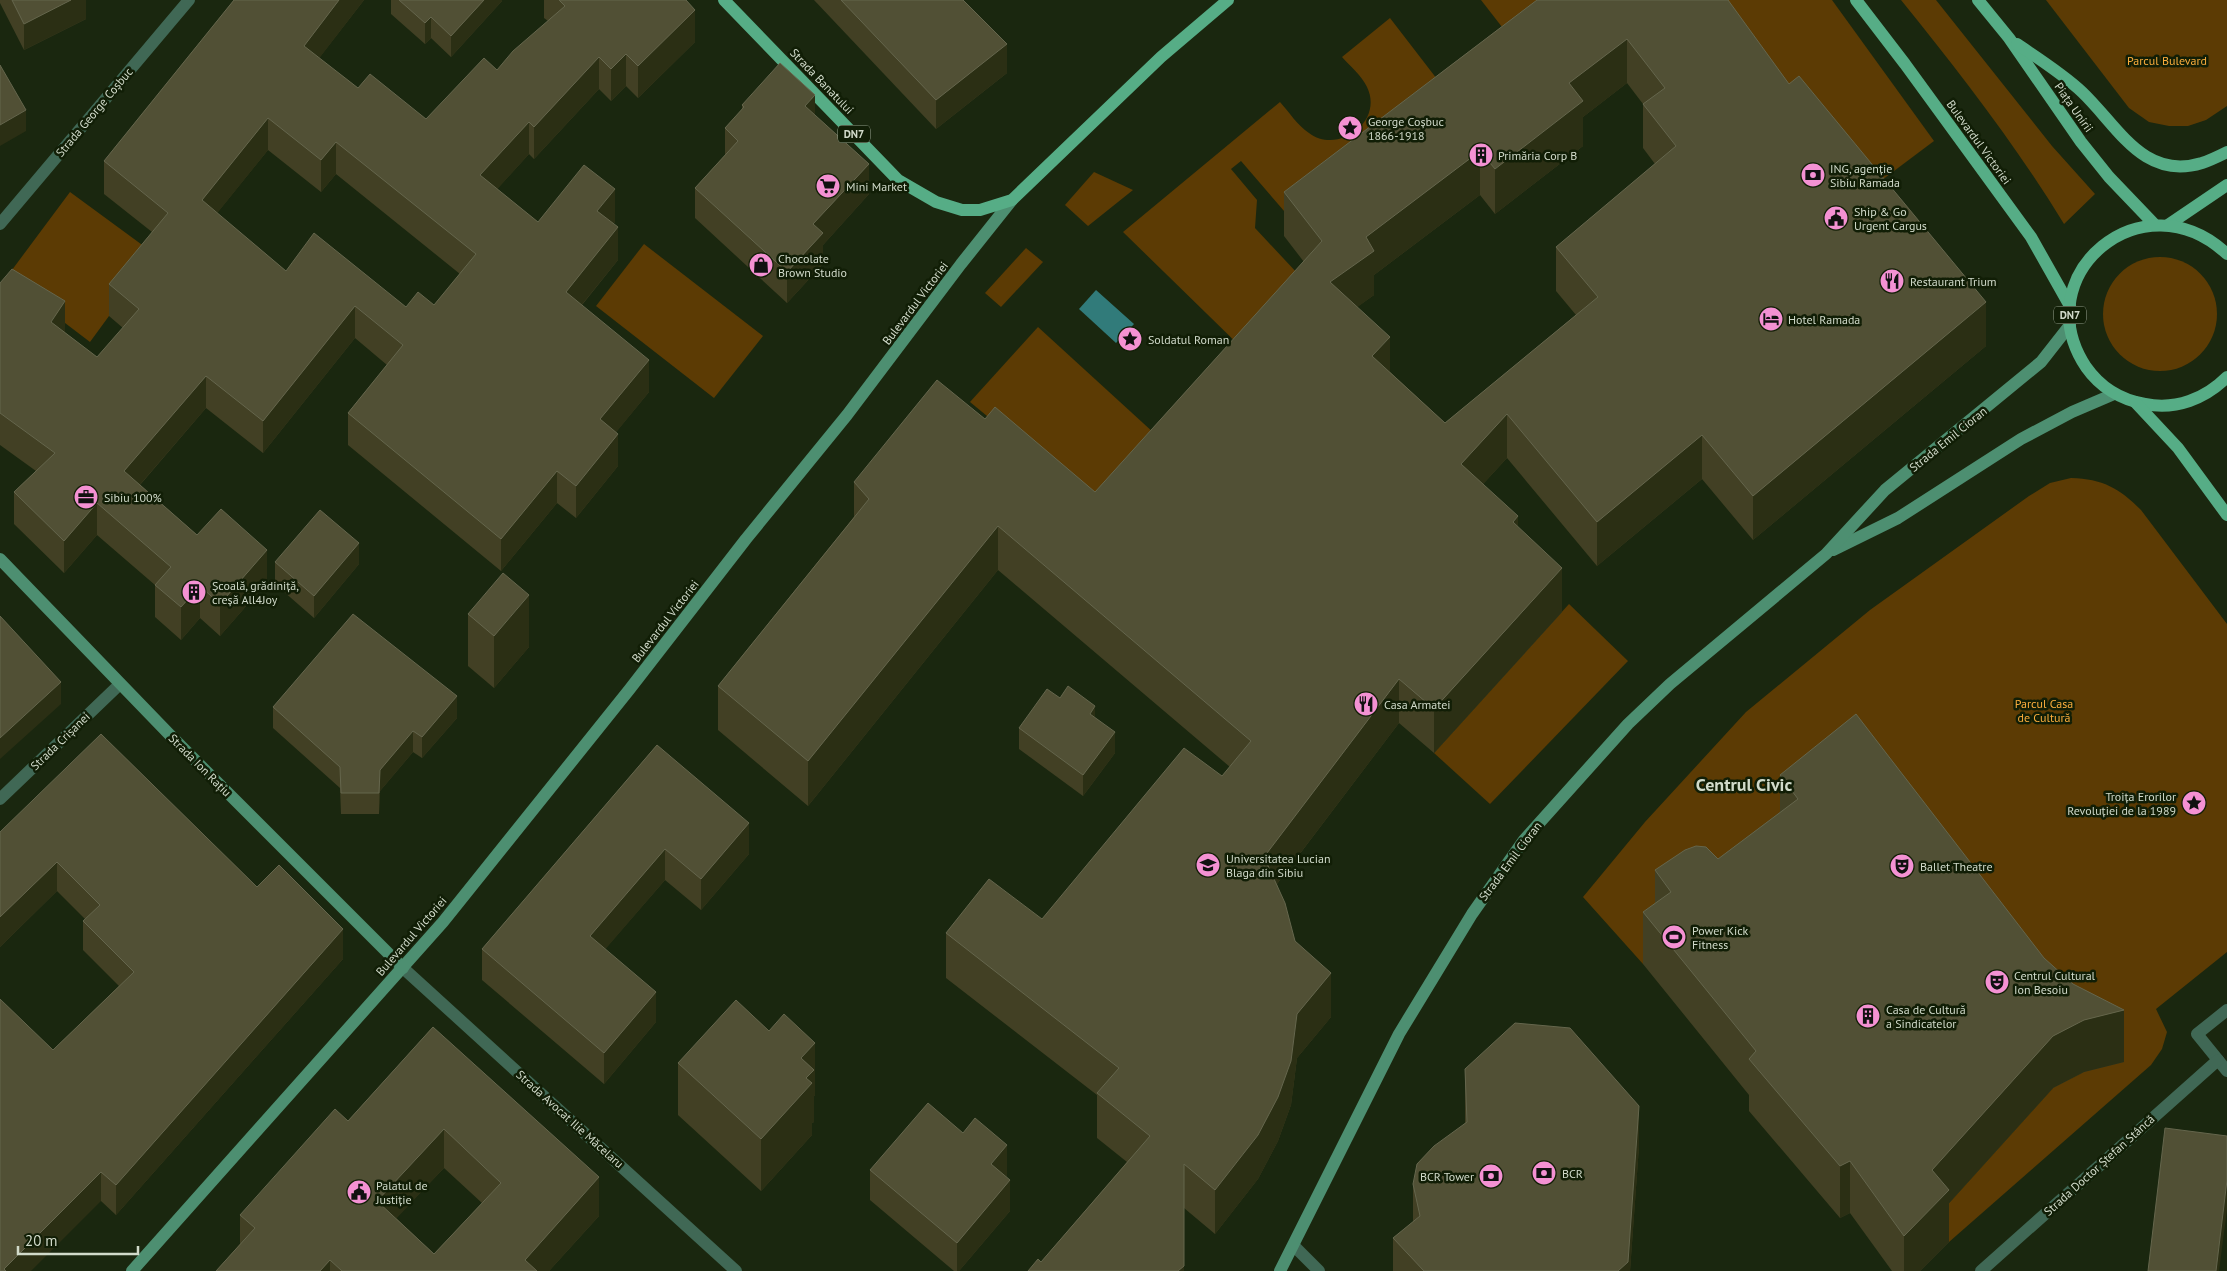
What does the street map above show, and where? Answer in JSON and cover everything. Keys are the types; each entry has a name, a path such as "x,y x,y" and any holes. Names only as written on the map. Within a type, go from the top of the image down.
{"main road":[{"name":"Strada Banatului","path":"724,0 898,180 936,202 962,210 980,210 1012,200"},
{"name":"Bulevardul Victoriei","path":"1012,200 1161,57 1228,0"},
{"name":"Bulevardul Victoriei","path":"1856,0 2031,237 2070,306"},
{"name":"Piața Unirii","path":"1978,0 2010,38 2081,142 2109,177 2154,224"},
{"path":"2010,38 2082,92 2128,143 2145,156 2162,164 2182,166 2202,163 2227,152"},
{"path":"2168,225 2227,185"},
{"name":"DN7","path":"2227,254 2213,241 2192,230 2154,224 2134,228 2114,237 2097,250 2084,266 2075,285 2070,306 2070,325 2079,357 2100,384 2114,394 2135,402 2157,406 2179,404 2200,398 2218,386 2227,377"},
{"name":"DN7","path":"2135,402 2178,448 2227,515"}],"street":[{"name":"Strada George Coșbuc","path":"0,224 189,0"},
{"name":"Bulevardul Victoriei","path":"132,1271 402,968 480,875 623,697 746,539 847,415 955,271 1012,200"},
{"name":"Strada Emil Cioran","path":"1280,1271 1403,1026 1472,914 1524,840 1628,724 1670,684 1826,554 1885,490 2041,362 2070,325"},
{"name":"Strada Emil Cioran","path":"1826,554 1898,518 2021,439 2072,412 2114,394"},
{"name":"Strada Ion Rațiu","path":"0,559 120,684 402,968"},
{"name":"Strada Crișanei","path":"0,799 120,684"},
{"name":"Strada Avocat Ilie Măcelaru","path":"402,968 736,1271"},
{"path":"2227,1010 2197,1034 2227,1071"},
{"name":"Strada Doctor Ștefan Stâncă","path":"1981,1271 2218,1060"},
{"path":"1294,1246 1319,1271"}],"green space":[{"path":"1481,0 1595,0 1523,54"},
{"path":"1697,0 1832,0 1934,141 1866,192"},
{"path":"1901,0 1936,0 2052,146 2095,194 2064,224 1986,109"},
{"name":"Parcul Bulevard","path":"2046,0 2227,0 2227,106 2206,120 2188,126 2169,126 2149,122 2129,108"},
{"path":"1390,18 1457,105 1297,226 1241,161 1231,169 1257,200 1255,228 1313,290 1248,354 1123,232 1280,102 1301,127 1321,139 1333,140 1345,137 1355,131 1364,123 1369,112 1371,100 1365,83 1342,57"},
{"path":"1094,172 1133,190 1088,226 1065,205"},
{"path":"70,192 190,280 109,316 90,342 6,278"},
{"path":"644,244 763,336 714,398 596,306"},
{"path":"1026,248 1043,262 1001,307 985,293"},
{"path":"2160,257 2182,261 2200,274 2213,292 2217,314 2213,336 2200,354 2182,367 2160,371 2138,367 2120,354 2107,336 2103,314 2107,292 2120,274 2138,261"},
{"path":"1038,327 1166,444 1302,676 970,402"},
{"name":"Parcul Casa de Cultură","path":"2071,478 2092,480 2110,486 2133,502 2227,624 2227,952 2156,1009 2167,1032 2162,1049 2151,1065 1949,1242 1932,1222 2053,1088 1643,964 1583,897 1645,822 1746,712 1870,610 2029,496 2050,483"},
{"path":"1569,604 1628,661 1490,804 1434,753"}],"water":[{"path":"1096,290 1134,324 1116,343 1079,309"}],"building":[{"path":"12,0 71,0 24,24"},
{"path":"234,0 339,0 304,46 358,88 370,74 426,119 484,58 497,70 513,51 565,6 559,0 686,0 695,10 638,66 626,54 611,69 599,57 534,127 529,122 480,175 538,222 584,165 615,189 597,211 618,227 566,292 649,360 600,419 618,434 576,486 557,471 501,539 348,413 403,345 355,306 263,421 206,376 124,471 197,535 221,509 267,550 220,604 200,586 181,607 155,585 171,567 97,503 64,541 14,492 55,453 0,413 0,283 12,269 65,301 51,322 97,357 139,309 109,284 168,213 104,161","holes":["268,118 321,160 336,142 476,254 434,305 418,292 406,307 314,233 286,271 202,200"]},
{"path":"399,0 484,0 451,36 431,17 425,23"},
{"path":"841,0 963,0 1007,44 936,100"},
{"path":"1537,0 1728,0 1789,84 1799,76 1986,302 1753,496 1702,435 1597,522 1507,414 1461,464 1518,516 1513,522 1562,568 1434,709 1399,679 1264,857 1285,903 1295,941 1331,973 1297,1014 1291,1061 1278,1097 1258,1135 1215,1190 1184,1164 1184,1266 1178,1271 1028,1271 1038,1259 1041,1262 1150,1136 1097,1093 1119,1068 946,933 989,879 1042,919 1184,748 1222,776 1251,741 998,526 808,761 718,686 869,499 854,482 937,380 985,419 995,407 1095,492 1322,241 1284,192","holes":["1627,39 1665,88 1643,104 1676,146 1556,247 1598,297 1445,423 1372,356 1390,337 1330,282 1374,251 1366,237 1480,151 1495,169 1583,101 1569,83"]},
{"path":"780,63 815,95 805,106 869,164 813,224 823,233 787,272 695,188 738,141 725,128 744,107 742,105"},
{"path":"0,65 26,110 0,125"},
{"path":"320,510 359,543 314,596 275,562"},
{"path":"503,573 529,595 494,636 468,614"},
{"path":"353,614 457,696 422,737 413,731 380,770 379,793 341,793 340,767 273,707"},
{"path":"0,616 61,682 0,738"},
{"path":"1068,686 1095,706 1090,714 1115,732 1083,775 1019,728 1047,689 1060,698"},
{"name":"Casa de Cultură a Sindicatelor","path":"1856,714 2044,958 2073,984 2124,1010 2084,1020 2053,1036 1932,1170 1949,1190 1904,1236 1850,1161 1840,1166 1749,1059 1756,1051 1643,912 1671,892 1655,870 1685,850 1696,846 1706,847 1718,859 1798,799 1780,775"},
{"path":"101,734 257,887 279,865 343,929 116,1185 101,1172 4,1269 6,1271 0,1271 0,999 53,1050 134,972 83,921 100,905 57,862 0,917 0,832"},
{"path":"657,745 749,823 701,879 665,849 590,936 656,992 604,1053 482,949"},
{"path":"736,1000 769,1031 784,1014 815,1043 801,1058 814,1070 806,1078 812,1083 761,1139 678,1063"},
{"name":"BCR","path":"1515,1023 1570,1028 1639,1106 1628,1262 1618,1271 1424,1271 1393,1238 1420,1216 1413,1184 1417,1164 1434,1146 1467,1122 1465,1069"},
{"name":"Palatul de Justiție","path":"433,1027 599,1177 525,1260 537,1271 342,1271 330,1260 320,1271 216,1271 255,1228 240,1215 335,1109 348,1121","holes":["444,1129 501,1183 434,1254 377,1201"]},
{"path":"928,1103 963,1133 975,1118 1007,1145 991,1164 1010,1180 957,1243 870,1170"},
{"path":"2165,1128 2227,1136 2227,1180 2216,1271 2148,1271"}],"place":[{"name":"George Coșbuc 1866-1918","path":"1350,128"},
{"name":"Primăria Corp B","path":"1481,155"},
{"name":"ING, agenție Sibiu Ramada","path":"1813,175"},
{"name":"Mini Market","path":"828,186"},
{"name":"Ship & Go Urgent Cargus","path":"1836,218"},
{"name":"Chocolate Brown Studio","path":"761,265"},
{"name":"Restaurant Trium","path":"1892,281"},
{"name":"Hotel Ramada","path":"1771,319"},
{"name":"Soldatul Roman","path":"1130,339"},
{"name":"Sibiu 100%","path":"86,497"},
{"name":"Școală, grădiniță, creșă All4Joy","path":"194,592"},
{"name":"Casa Armatei","path":"1366,704"},
{"name":"Troița Erorilor Revoluției de la 1989","path":"2194,803"},
{"name":"Universitatea Lucian Blaga din Sibiu","path":"1208,865"},
{"name":"Ballet Theatre","path":"1902,866"},
{"name":"Power Kick Fitness","path":"1674,937"},
{"name":"Centrul Cultural Ion Besoiu","path":"1997,982"},
{"name":"Casa de Cultură a Sindicatelor","path":"1868,1016"},
{"name":"BCR","path":"1544,1173"},
{"name":"BCR Tower","path":"1491,1176"},
{"name":"Palatul de Justiție","path":"359,1192"}],"district":[{"name":"Centrul Civic","path":"1744,784"}]}
